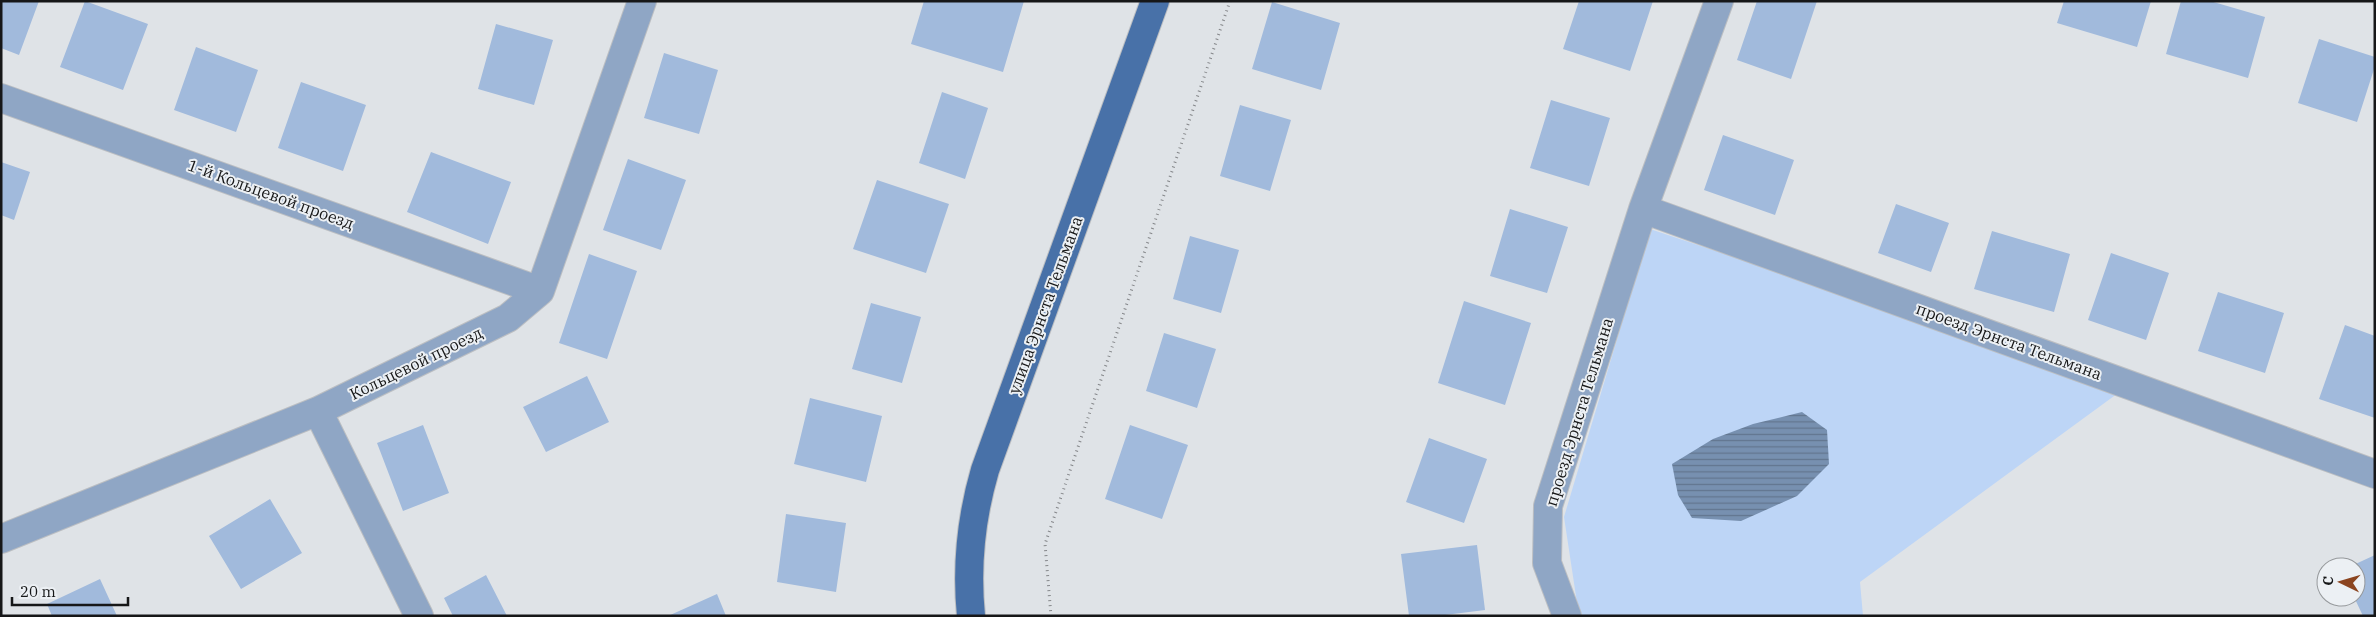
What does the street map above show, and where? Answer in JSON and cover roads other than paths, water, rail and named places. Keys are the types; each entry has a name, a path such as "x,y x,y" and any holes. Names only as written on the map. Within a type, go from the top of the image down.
{"main road":[{"name":"улица Эрнста Тельмана","path":"971,616 969,583 971,534 985,470 1155,1"}],"street":[{"path":"540,291 642,1"},
{"name":"проезд Эрнста Тельмана","path":"1567,616 1547,563 1548,506 1643,209 1719,1"},
{"name":"1-й Кольцевой проезд","path":"1,98 540,291"},
{"name":"проезд Эрнста Тельмана","path":"1643,209 2375,474"},
{"name":"Кольцевой проезд","path":"1,539 318,411 508,318 540,291"},
{"path":"318,411 420,616"}]}
